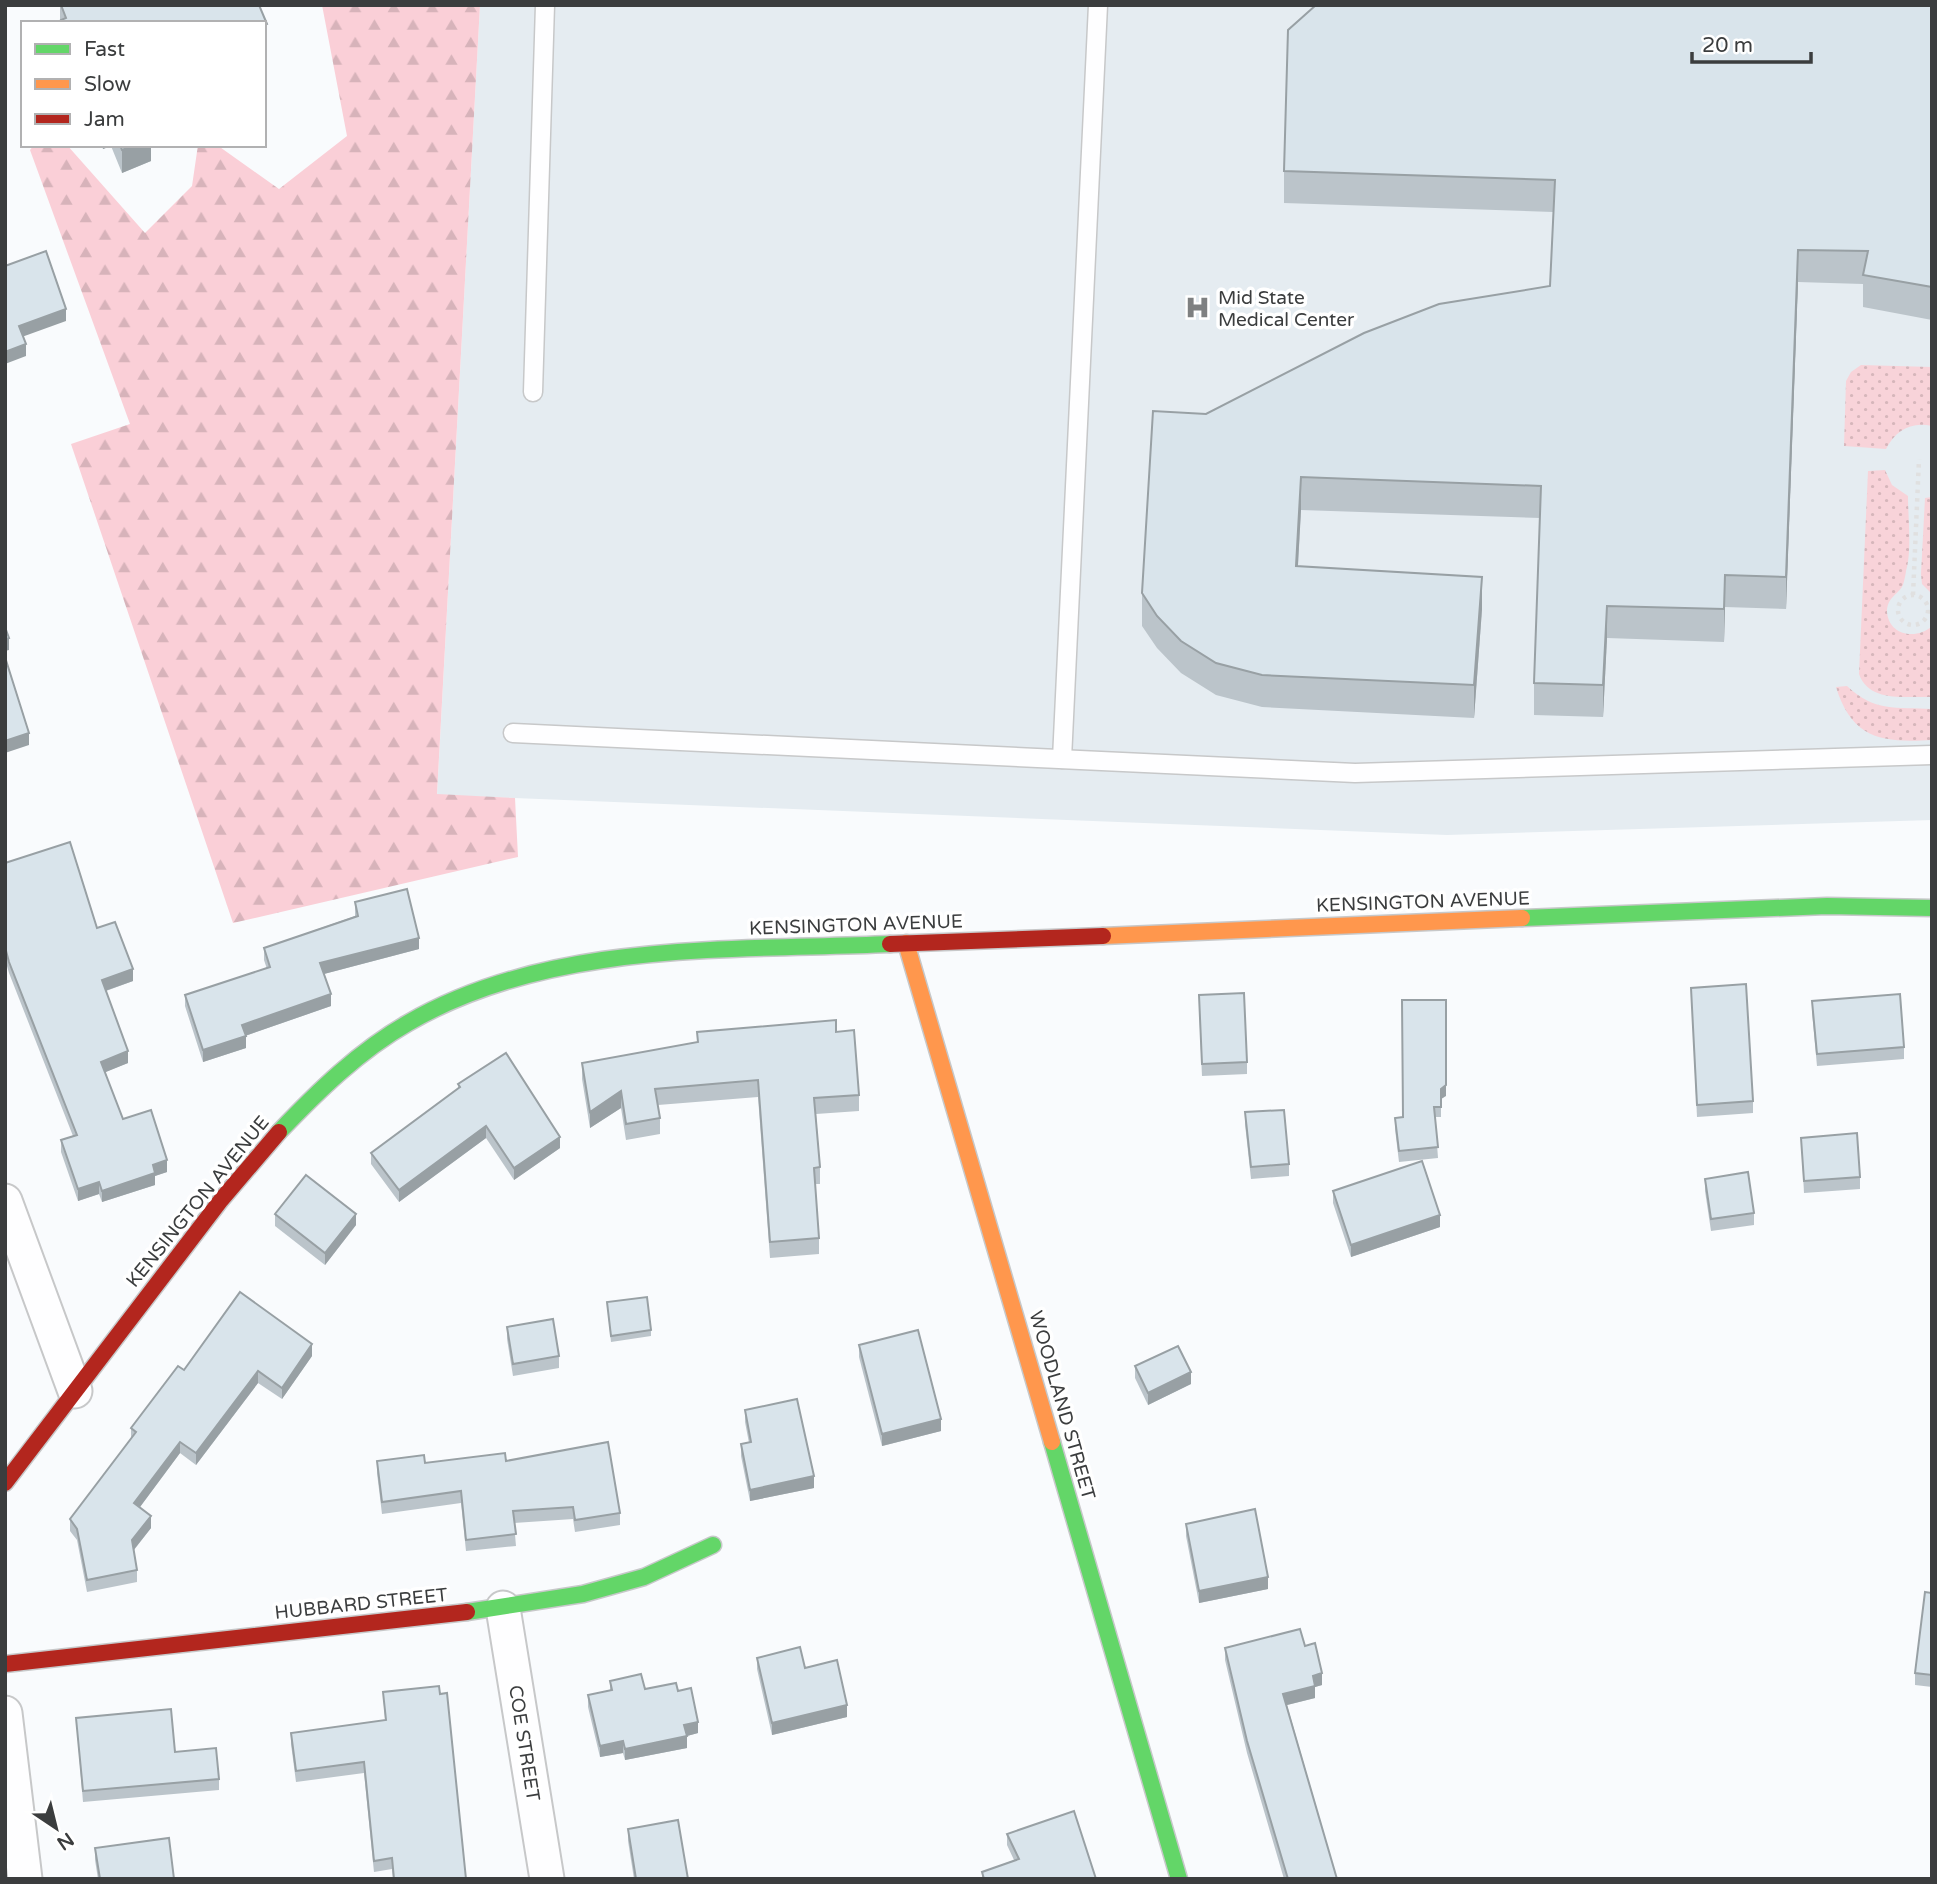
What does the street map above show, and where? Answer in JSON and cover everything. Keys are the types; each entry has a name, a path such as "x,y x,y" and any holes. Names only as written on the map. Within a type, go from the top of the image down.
{"main road":[{"name":"KENSINGTON AVENUE","path":"5,1483 245,1169 279,1131 352,1060 408,1023 474,992 525,976 625,956 1828,906 1932,908"},
{"name":"WOODLAND STREET","path":"906,943 1179,1879"},
{"name":"HUBBARD STREET","path":"5,1664 503,1608 583,1594 644,1577 713,1545"}],"street":[{"path":"5,1201 75,1391"},
{"name":"COE STREET","path":"503,1608 547,1879"},
{"path":"5,1713 25,1879"}],"lane":[{"path":"533,392 545,5"},
{"path":"1062,760 1098,5"},
{"path":"513,733 1368,773 1932,755"}],"path":[{"path":"1913,596 1919,459"},
{"path":"1913,596 1924,600 1928,609 1923,622 1914,625 1904,622 1898,610 1905,597 1913,596"}],"shaded area":[{"name":"Mid State Medical Center","path":"480,5 1932,5 1932,820 1447,835 437,795"},
{"path":"1861,365 1932,367 1932,426 1917,425 1904,429 1886,449 1844,446 1846,381 1851,372"},
{"path":"1885,470 1892,485 1908,496 1909,534 1908,563 1903,584 1889,603 1887,612 1889,620 1898,631 1919,633 1932,626 1932,697 1880,694 1871,690 1859,674 1868,471"},
{"path":"1932,497 1932,594 1922,584 1921,574 1925,498"},
{"path":"1847,686 1876,704 1896,708 1932,709 1932,740 1898,740 1871,734 1851,718 1843,704 1836,687"}],"green space":[{"path":"322,5 480,5 437,794 515,798 518,857 233,923 71,444 130,424 30,150 32,147 69,147 145,233 192,186 198,147 220,147 279,189 347,136"}],"building":[{"path":"61,5 259,5 266,21 61,21 66,18"},
{"path":"1316,5 1932,5 1932,287 1863,275 1868,251 1798,250 1786,577 1725,575 1724,609 1607,606 1603,685 1534,683 1541,486 1301,477 1296,566 1482,577 1474,685 1262,675 1216,663 1181,641 1157,616 1142,593 1153,411 1206,414 1364,333 1439,304 1550,286 1555,180 1284,171 1288,30"},
{"path":"46,251 66,309 19,326 26,344 5,352 5,266"},
{"path":"5,657 29,733 5,741"},
{"path":"70,842 97,928 115,922 133,969 102,980 128,1051 101,1062 123,1119 151,1110 167,1160 153,1165 155,1173 102,1191 99,1182 78,1189 61,1140 77,1135 5,947 5,863"},
{"path":"407,889 419,938 320,963 331,994 242,1025 246,1036 203,1050 185,995 270,967 264,948 358,916 355,902"},
{"path":"1746,984 1753,1101 1697,1105 1691,988"},
{"path":"1244,993 1247,1062 1202,1064 1199,995"},
{"path":"1900,994 1904,1047 1817,1054 1812,1001"},
{"path":"1402,1000 1446,1000 1446,1085 1441,1089 1441,1107 1434,1107 1438,1147 1399,1151 1395,1118 1403,1117"},
{"path":"836,1020 836,1032 854,1030 859,1095 814,1098 820,1167 814,1168 819,1238 770,1242 758,1080 655,1089 660,1118 626,1124 621,1091 590,1112 582,1063 698,1042 697,1032"},
{"path":"506,1053 560,1137 514,1168 486,1126 399,1190 371,1153 460,1087 458,1084"},
{"path":"1284,1110 1289,1164 1251,1167 1245,1112"},
{"path":"1857,1133 1860,1177 1804,1181 1801,1138"},
{"path":"1422,1161 1440,1215 1351,1245 1333,1191"},
{"path":"1748,1172 1754,1213 1711,1219 1705,1179"},
{"path":"306,1175 356,1214 325,1253 275,1214"},
{"path":"240,1292 312,1344 282,1388 258,1371 196,1453 180,1442 134,1503 151,1516 132,1540 137,1570 87,1580 77,1529 70,1519 136,1432 131,1428 178,1366 184,1370"},
{"path":"647,1297 651,1330 611,1336 607,1302"},
{"path":"553,1319 559,1356 513,1364 507,1327"},
{"path":"918,1330 941,1419 882,1434 859,1345"},
{"path":"1178,1346 1191,1372 1148,1393 1135,1366"},
{"path":"797,1399 814,1476 750,1490 741,1444 751,1442 745,1410"},
{"path":"608,1442 620,1513 575,1520 573,1507 513,1511 516,1534 466,1540 461,1491 382,1502 377,1461 424,1455 425,1463 505,1453 506,1461"},
{"path":"1255,1509 1268,1577 1199,1591 1186,1524"},
{"path":"1925,1592 1932,1593 1932,1675 1915,1673"},
{"path":"1300,1629 1305,1646 1315,1643 1322,1673 1313,1676 1315,1686 1283,1694 1337,1879 1288,1879 1247,1741 1225,1648"},
{"path":"800,1647 805,1668 837,1660 847,1705 772,1723 757,1658"},
{"path":"641,1674 645,1689 676,1683 678,1691 691,1688 698,1722 684,1725 687,1736 625,1749 623,1741 600,1746 588,1695 612,1690 610,1681"},
{"path":"439,1686 440,1694 447,1693 466,1879 394,1879 392,1858 374,1861 364,1762 296,1771 291,1733 386,1720 383,1692"},
{"path":"171,1709 175,1752 216,1748 219,1779 83,1791 76,1718"},
{"path":"1074,1811 1096,1879 984,1879 982,1872 1019,1859 1007,1834"},
{"path":"678,1820 688,1879 636,1879 628,1829"},
{"path":"169,1838 174,1879 100,1879 95,1848"}],"traffic: fast":[{"path":"1522,918 1827,906 1932,908"},
{"path":"279,1132 340,1073 390,1034 463,996 521,977 581,963 643,955 705,950 890,944"},
{"path":"1052,1442 1179,1879"},
{"path":"467,1612 583,1594 644,1577 713,1545"}],"traffic: slow":[{"path":"1103,936 1522,918"},
{"path":"906,943 1052,1442"}],"traffic: jam":[{"path":"890,944 1103,936"},
{"path":"5,1483 221,1200 279,1132"},
{"path":"5,1664 467,1612"}],"place":[{"name":"Mid State Medical Center","path":"1198,308"}]}
